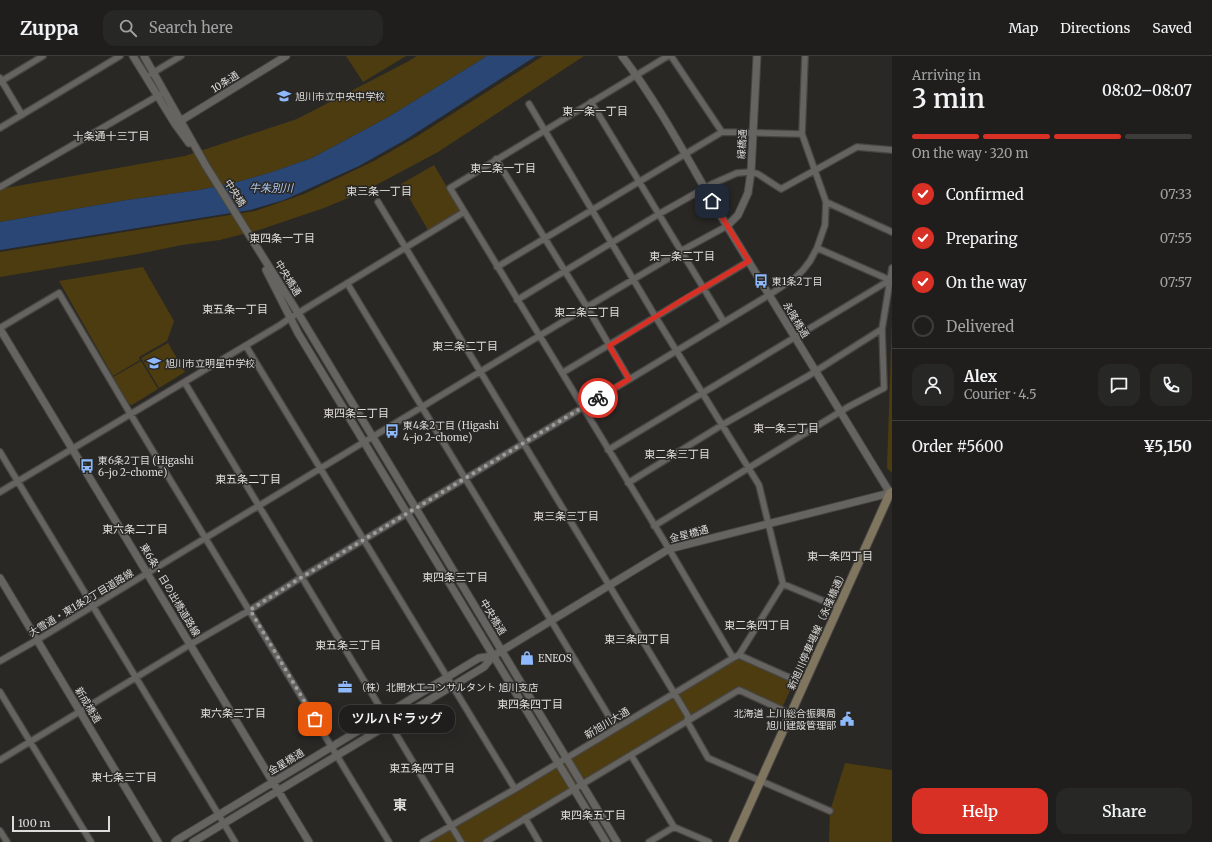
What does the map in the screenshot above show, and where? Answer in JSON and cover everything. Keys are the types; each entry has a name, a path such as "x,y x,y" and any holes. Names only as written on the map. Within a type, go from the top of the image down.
{"main road":[{"name":"新旭川停車場線（永隆橋通）","path":"733,842 891,492"}],"street":[{"path":"22,115 1,80 43,56"},
{"path":"0,128 120,56"},
{"path":"133,56 157,96 178,122"},
{"path":"144,56 165,91 178,122"},
{"path":"146,77 181,56"},
{"name":"10条通","path":"178,122 286,56"},
{"name":"永隆橋通","path":"622,56 637,75 815,371 891,492"},
{"path":"668,56 450,188 497,268 669,549 733,658"},
{"path":"671,56 722,132"},
{"name":"緑橋通","path":"727,226 738,215 748,193 751,172 756,56"},
{"path":"0,760 770,295 795,278 810,261 817,248 825,225 826,202 802,134 805,56"},
{"path":"0,187 165,91"},
{"path":"591,102 724,322"},
{"path":"529,104 655,316 759,485 783,584 739,655 804,684"},
{"name":"中央橋","path":"178,122 246,230"},
{"path":"497,268 722,132 802,134"},
{"path":"517,300 659,214 705,188 737,173 751,172 758,174 780,189 857,147 892,150"},
{"path":"496,159 587,307 629,379"},
{"path":"378,202 688,716 687,721 708,758 830,811"},
{"path":"826,202 892,232"},
{"path":"0,492 185,383 464,212"},
{"name":"大雪通・東1条2丁目道路線","path":"0,661 321,469 587,307 681,251 727,226"},
{"name":"中央橋通","path":"246,230 298,313 617,842"},
{"name":"中央橋通","path":"246,230 290,318 606,842"},
{"path":"817,248 890,280"},
{"path":"562,373 749,261"},
{"path":"654,526 841,413 848,407 884,388 882,329 892,268"},
{"path":"608,450 890,280"},
{"path":"347,284 616,728"},
{"path":"0,329 59,293 389,842"},
{"name":"東6条・日の出橋道路線","path":"0,329 309,842"},
{"path":"628,483 882,329"},
{"path":"246,346 515,789"},
{"path":"185,383 461,842"},
{"path":"0,452 235,842"},
{"name":"金星橋通","path":"175,842 479,658 493,656 502,651 669,549 891,492"},
{"name":"新成橋通","path":"0,578 158,842"},
{"path":"783,584 838,607"},
{"name":"新旭川大通","path":"423,842 515,789 739,655"},
{"name":"金星橋通","path":"193,842 484,667 493,656"},
{"path":"486,842 739,690 791,714"},
{"path":"0,692 91,842"},
{"path":"631,755 674,827 709,842"},
{"path":"525,818 540,842"},
{"path":"649,842 674,827"},
{"path":"0,831 7,842"}],"shaded area":[{"path":"346,56 406,56 363,82"},
{"path":"417,56 487,56 368,128 312,158 269,173 199,190 127,200 0,222 0,189 185,156 297,119"},
{"path":"543,56 584,56 438,152 365,191 324,208 259,230 220,240 182,245 138,254 0,277 0,252 255,211 304,194 374,161 416,137"},
{"path":"434,165 461,211 428,230 401,184"},
{"path":"143,267 174,321 167,341 139,357 140,360 113,376 59,281"},
{"path":"892,319 892,473 887,468"},
{"path":"168,343 185,372 159,388 141,358"},
{"path":"141,361 158,389 132,405 129,404 113,377"},
{"path":"739,655 794,682 782,708 739,690 486,842 423,842"},
{"path":"845,763 892,770 892,842 829,842 830,811"}],"water":[{"name":"牛朱別川","path":"487,56 536,56 405,140 359,166 284,200 250,210 0,250 0,222 127,200 199,190 269,173 312,158 390,116"}],"way so far":[{"path":"315,719 250,610 598,398"}],"place":[{"name":"旭川市立中央中学校","path":"284,96"},
{"name":"東1条2丁目","path":"761,281"},
{"name":"旭川市立明星中学校","path":"154,363"},
{"name":"東4条2丁目 (Higashi 4-jo 2-chome)","path":"392,431"},
{"name":"東6条2丁目 (Higashi 6-jo 2-chome)","path":"87,466"},
{"name":"ENEOS","path":"527,658"},
{"name":"（株）北開水工コンサルタント 旭川支店","path":"345,687"},
{"name":"ツルハドラッグ","path":"315,719"},
{"name":"北海道 上川総合振興局 旭川建設管理部","path":"847,719"}],"district":[{"name":"東一条一丁目","path":"595,111"},
{"name":"十条通十三丁目","path":"111,136"},
{"name":"東二条一丁目","path":"503,168"},
{"name":"東三条一丁目","path":"379,191"},
{"name":"東四条一丁目","path":"282,238"},
{"name":"東一条二丁目","path":"682,256"},
{"name":"東五条一丁目","path":"235,309"},
{"name":"東二条二丁目","path":"587,312"},
{"name":"東三条二丁目","path":"465,346"},
{"name":"東四条二丁目","path":"356,413"},
{"name":"東一条三丁目","path":"786,428"},
{"name":"東二条三丁目","path":"677,454"},
{"name":"東五条二丁目","path":"248,479"},
{"name":"東三条三丁目","path":"566,516"},
{"name":"東六条二丁目","path":"135,529"},
{"name":"東一条四丁目","path":"840,556"},
{"name":"東四条三丁目","path":"455,577"},
{"name":"東二条四丁目","path":"757,625"},
{"name":"東三条四丁目","path":"637,639"},
{"name":"東五条三丁目","path":"348,645"},
{"name":"東四条四丁目","path":"530,704"},
{"name":"東六条三丁目","path":"233,713"},
{"name":"東五条四丁目","path":"422,768"},
{"name":"東七条三丁目","path":"124,777"},
{"name":"東","path":"400,805"},
{"name":"東四条五丁目","path":"593,815"}],"route":[{"path":"598,398 629,379 609,346 655,316 749,261 712,201"}]}
